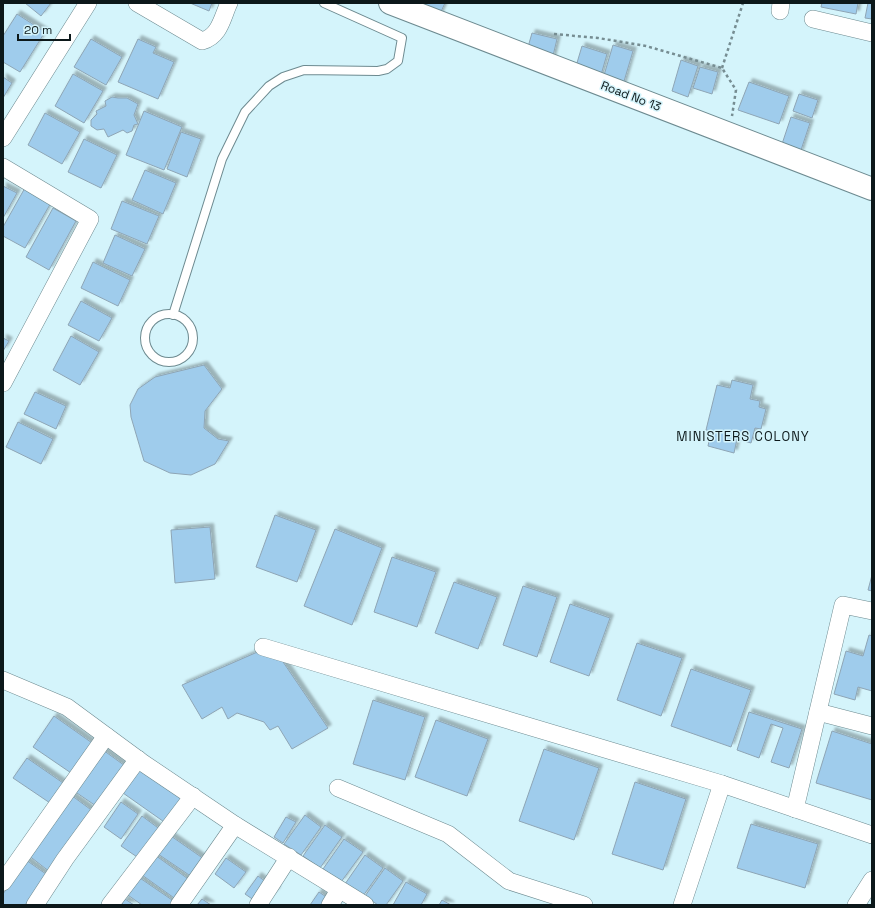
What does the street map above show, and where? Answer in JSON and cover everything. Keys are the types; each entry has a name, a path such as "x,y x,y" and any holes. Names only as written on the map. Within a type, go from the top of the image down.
{"street":[{"path":"3,138 88,3"},
{"path":"137,3 202,41 210,39 217,32 229,3"},
{"name":"Road No 13","path":"390,3 872,189"},
{"path":"814,19 872,33"},
{"path":"3,167 90,219 3,383"},
{"path":"795,809 843,605 872,612"},
{"path":"263,647 722,784 872,835"},
{"path":"3,680 67,707 138,760 235,825 365,905"},
{"path":"818,712 872,726"},
{"path":"3,882 106,736"},
{"path":"36,905 65,859 138,760"},
{"path":"682,905 722,784"},
{"path":"338,788 448,834 509,881 584,905"},
{"path":"110,905 192,796"},
{"path":"179,905 235,825"},
{"path":"258,905 289,857"},
{"path":"856,905 872,880"},
{"path":"330,905 340,890"}],"lane":[{"path":"173,314 222,158 245,112 269,86 283,77 304,70 378,71 387,69 398,61 402,38 324,3"},
{"path":"173,314 187,322 191,328 193,336 189,351 177,360 169,362 155,357 146,344 145,336 147,328 158,317 173,314"}],"path":[{"path":"722,68 743,3"},
{"path":"554,34 598,38 646,46 722,68 736,90 729,134"}],"building":[{"path":"25,3 51,3 41,16"},
{"path":"190,3 212,3 209,11"},
{"path":"419,3 445,3 439,16"},
{"path":"822,3 858,3 856,14 821,7"},
{"path":"868,3 872,3 872,19 865,18"},
{"path":"17,14 45,32 20,72 3,62 3,36"},
{"path":"532,33 557,39 552,60 526,54"},
{"path":"91,39 122,57 106,85 74,67"},
{"path":"138,39 156,47 153,53 174,62 158,99 118,82"},
{"path":"613,45 633,51 622,88 602,82"},
{"path":"582,46 607,54 599,82 574,73"},
{"path":"681,60 698,66 688,97 672,91"},
{"path":"700,67 718,72 712,94 693,88"},
{"path":"73,74 103,91 84,123 55,106"},
{"path":"3,77 12,83 3,98"},
{"path":"749,82 789,96 779,124 738,110"},
{"path":"799,94 818,100 812,118 793,111"},
{"path":"112,97 127,98 138,104 134,115 138,124 134,125 132,131 127,133 123,130 108,137 104,129 97,130 91,126 91,120 97,114 96,111 106,106 105,101"},
{"path":"144,111 182,127 164,170 126,155"},
{"path":"45,113 80,132 62,164 28,145"},
{"path":"791,117 810,123 800,153 781,147"},
{"path":"181,132 201,139 187,177 167,169"},
{"path":"84,139 117,155 101,188 68,172"},
{"path":"145,170 176,183 163,214 132,200"},
{"path":"3,186 17,193 3,218"},
{"path":"26,186 52,201 25,248 3,236 3,227"},
{"path":"122,201 159,216 147,244 111,229"},
{"path":"53,208 76,221 49,270 26,257"},
{"path":"115,235 145,249 132,276 103,263"},
{"path":"93,262 130,280 118,306 81,288"},
{"path":"81,301 112,318 99,341 68,325"},
{"path":"71,336 99,352 80,385 53,370"},
{"path":"3,338 9,341 3,351"},
{"path":"204,365 222,389 205,411 204,428 218,439 229,441 215,464 191,475 170,473 144,461 131,417 130,405 138,389 155,377"},
{"path":"732,380 753,385 750,399 760,401 759,407 766,409 761,429 755,428 751,443 737,439 734,453 708,446 711,431 706,430 717,385 730,388"},
{"path":"35,392 66,406 56,429 24,414"},
{"path":"18,422 53,439 41,464 6,447"},
{"path":"275,515 316,530 297,582 256,567"},
{"path":"210,527 215,579 175,583 171,530"},
{"path":"335,529 382,548 352,625 304,606"},
{"path":"392,557 436,572 417,627 374,612"},
{"path":"872,575 872,591 868,590"},
{"path":"454,582 497,597 478,649 435,633"},
{"path":"523,586 557,597 537,657 503,645"},
{"path":"570,604 610,618 589,676 550,662"},
{"path":"869,635 872,636 872,691 858,687 855,700 834,694 846,651 863,656"},
{"path":"637,643 682,658 661,716 617,700"},
{"path":"262,650 279,656 328,728 292,749 278,726 270,730 264,722 237,713 228,719 222,707 202,719 182,685"},
{"path":"691,669 751,690 731,747 671,726"},
{"path":"373,700 425,717 405,780 353,764"},
{"path":"749,712 802,729 789,768 771,762 783,728 771,724 759,758 737,750"},
{"path":"54,716 95,745 74,775 33,747"},
{"path":"436,720 488,739 467,796 415,777"},
{"path":"832,731 872,744 872,800 816,783"},
{"path":"544,749 599,768 574,840 519,821"},
{"path":"103,750 128,768 99,808 74,791"},
{"path":"27,758 66,785 53,805 13,778"},
{"path":"140,769 184,800 167,824 123,793"},
{"path":"635,782 686,799 663,870 612,854"},
{"path":"71,795 94,812 50,872 28,855"},
{"path":"121,802 138,814 121,839 104,827"},
{"path":"305,815 321,827 301,855 284,844"},
{"path":"142,816 161,830 140,859 121,846"},
{"path":"286,817 296,822 283,843 274,837"},
{"path":"751,824 818,844 805,888 737,868"},
{"path":"325,825 342,837 320,868 303,856"},
{"path":"171,836 204,859 192,877 158,854"},
{"path":"344,839 363,852 341,882 323,869"},
{"path":"155,855 191,881 177,900 142,875"},
{"path":"365,855 383,868 363,896 345,884"},
{"path":"226,858 246,872 234,888 215,874"},
{"path":"26,860 46,874 25,905 3,905 3,894"},
{"path":"385,868 403,881 386,905 378,905 365,896"},
{"path":"137,876 175,902 173,905 142,905 125,893"},
{"path":"258,876 277,890 261,905 245,894"},
{"path":"406,882 427,894 421,905 393,905"},
{"path":"319,892 338,905 310,905"},
{"path":"125,899 134,905 121,905"},
{"path":"202,899 211,905 197,905"},
{"path":"442,900 451,905 439,905"}],"district":[{"name":"MINISTERS COLONY","path":"743,436"}]}
